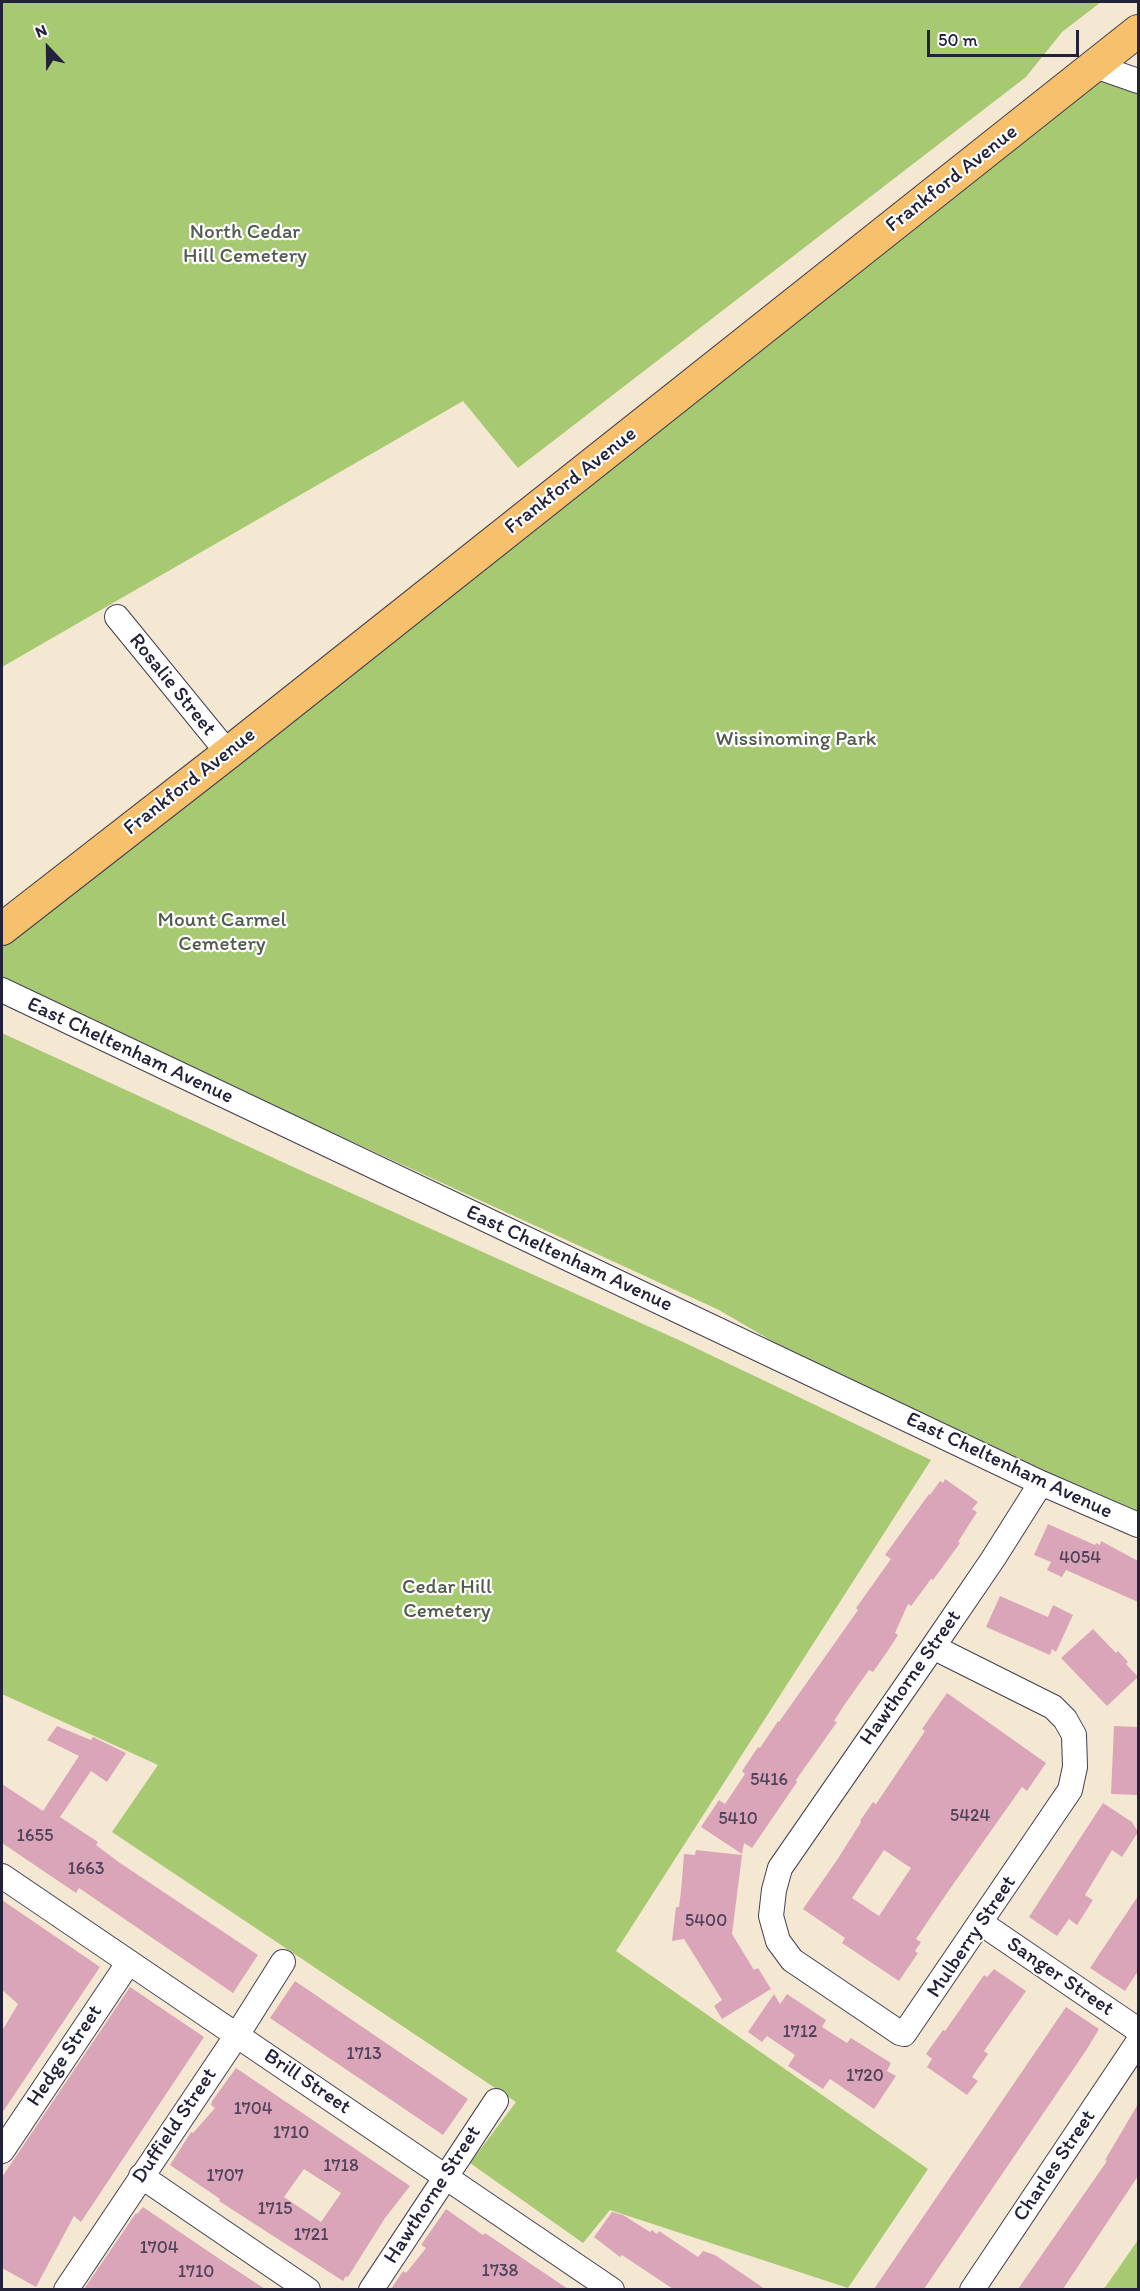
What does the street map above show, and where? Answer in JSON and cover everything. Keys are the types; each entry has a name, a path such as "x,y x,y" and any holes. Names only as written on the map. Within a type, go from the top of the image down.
{"main road":[{"name":"Frankford Avenue","path":"2,928 228,753 1138,31"}],"street":[{"path":"1095,66 1138,81"},
{"name":"Rosalie Street","path":"117,617 228,753"},
{"name":"East Cheltenham Avenue","path":"2,990 1041,1483 1138,1525"},
{"name":"Hawthorne Street","path":"866,2009 792,1960 778,1941 771,1916 779,1872 993,1559 1041,1483"},
{"name":"Mulberry Street","path":"866,2009 904,2034 1070,1790 1075,1767 1074,1735 1065,1719 1053,1707 933,1647"},
{"name":"Brill Street","path":"3,1881 129,1962 612,2289"},
{"name":"Sanger Street","path":"981,1923 1138,2030"},
{"name":"Hedge Street","path":"2,2151 129,1962"},
{"name":"Duffield Street","path":"66,2289 237,2035 283,1962"},
{"name":"Charles Street","path":"972,2289 1138,2042"},
{"name":"Hawthorne Street","path":"371,2289 496,2101"},
{"path":"141,2176 308,2289"}],"green space":[{"name":"North Cedar Hill Cemetery","path":"2,2 1101,2 1062,32 1026,77 518,468 463,401 2,667"},
{"name":"Wissinoming Park","path":"1095,66 1138,81 1138,1525 900,1416 719,1310 318,1126 2,988 2,929"},
{"name":"Cedar Hill Cemetery","path":"2,1033 681,1341 931,1460 616,1951 928,2169 848,2288 610,2210 583,2243 470,2163 516,2102 112,1832 158,1765 2,1694"},
{"path":"1138,2240 1138,2289 1103,2289 1106,2286"}],"building":[{"path":"945,1479 978,1502 972,1509 977,1512 958,1542 960,1543 933,1580 931,1579 911,1606 908,1604 895,1633 898,1635 887,1652 873,1672 869,1670 845,1704 834,1721 837,1722 752,1848 744,1843 742,1854 701,1827 719,1800 725,1804 745,1774 742,1771 758,1747 760,1748 779,1722 891,1559 885,1555 929,1494 940,1481 943,1483"},
{"path":"1048,1524 1095,1545 1096,1543 1100,1545 1101,1541 1138,1561 1138,1602 1066,1570 1062,1577 1047,1570 1051,1562 1034,1555"},
{"path":"1000,1596 1048,1617 1053,1605 1073,1615 1056,1652 1052,1649 1050,1655 986,1627"},
{"path":"1093,1629 1116,1653 1118,1651 1138,1677 1107,1706 1061,1658"},
{"path":"947,1693 1046,1763 1027,1791 1022,1787 947,1893 916,1939 921,1942 915,1951 918,1953 899,1981 842,1943 845,1938 803,1909 873,1802 876,1804 925,1731 922,1729","holes":["884,1850 911,1868 879,1916 852,1898"]},
{"path":"57,1726 91,1740 93,1737 126,1753 107,1782 91,1771 60,1817 98,1842 96,1845 120,1863 258,1955 233,1993 79,1888 76,1893 2,1843 2,1784 43,1811 79,1756 47,1740"},
{"path":"1114,1726 1138,1727 1138,1795 1111,1794"},
{"path":"1103,1803 1132,1822 1138,1832 1122,1857 1112,1850 1085,1895 1093,1900 1077,1925 1069,1919 1057,1936 1029,1917"},
{"path":"696,1850 742,1855 732,1934 754,1970 758,1968 771,1989 722,2019 714,2006 722,2000 684,1939 672,1941 676,1907 679,1907 684,1854 695,1855"},
{"path":"1138,1896 1138,1971 1125,1991 1090,1968"},
{"path":"2,1900 100,1967 2,2113 2,2031 18,2004 2,1990"},
{"path":"994,1969 1026,1991 984,2051 988,2054 972,2077 978,2081 967,2095 927,2067 932,2059 926,2054 984,1975 987,1977"},
{"path":"295,1981 468,2099 443,2135 270,2018"},
{"path":"130,1987 204,2037 81,2222 74,2216 36,2287 2,2268 2,2177"},
{"path":"774,1994 780,2004 787,1994 826,2020 822,2027 847,2043 851,2038 891,2063 887,2071 896,2076 874,2109 830,2079 823,2089 788,2066 795,2055 767,2036 762,2042 748,2032"},
{"path":"1066,2007 1099,2029 924,2289 874,2289"},
{"path":"236,2068 410,2186 385,2218 348,2277 346,2276 343,2281 219,2201 220,2199 170,2165 191,2132 193,2133 215,2108 211,2105","holes":["304,2169 341,2193 321,2222 284,2197"]},
{"path":"1138,2104 1138,2176 1063,2289 1018,2289 1107,2161 1105,2160"},
{"path":"143,2207 265,2289 84,2289 136,2213"},
{"path":"446,2209 568,2289 391,2289 403,2271 406,2273 426,2248 421,2245"},
{"path":"612,2212 623,2215 650,2232 652,2230 657,2234 659,2231 698,2257 703,2251 715,2255 765,2289 673,2289 622,2255 620,2257 594,2237"}],"park label":[{"name":"Mount Carmel Cemetery","path":"222,933"}]}
